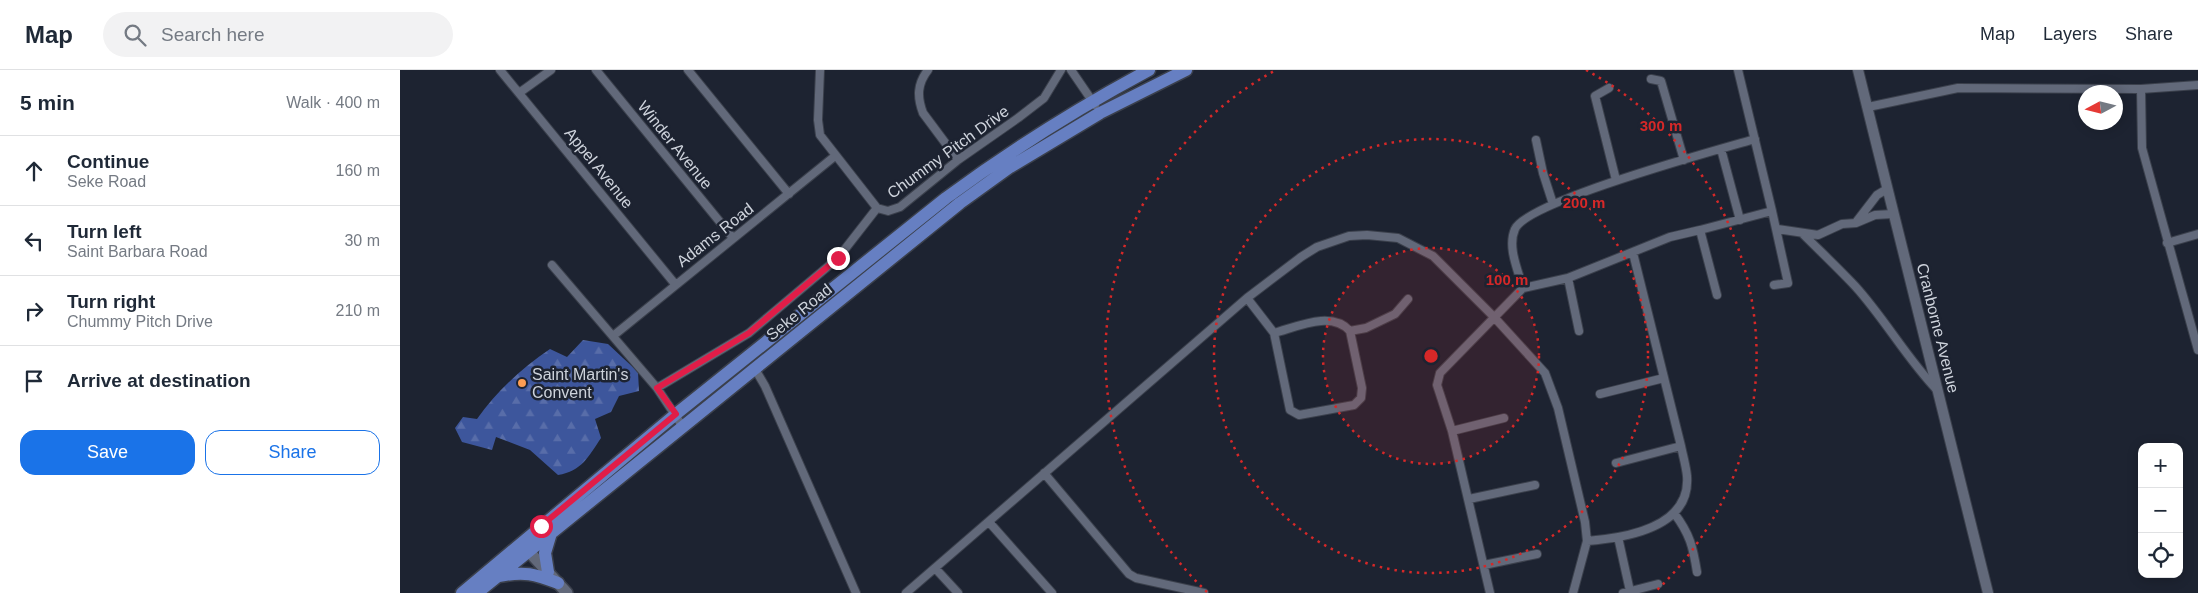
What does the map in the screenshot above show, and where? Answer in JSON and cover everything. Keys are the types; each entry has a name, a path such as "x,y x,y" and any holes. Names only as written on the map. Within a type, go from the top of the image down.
{"main road":[{"name":"Seke Road","path":"462,593 525,547 676,414 946,198 981,172 1093,100 1149,70"},
{"name":"Seke Road","path":"478,593 498,576 525,547 551,533 967,197 1010,167 1100,113 1186,70"},
{"path":"548,572 545,553 551,533"},
{"path":"525,547 566,593"},
{"path":"498,576 513,573 534,574 558,583"}],"street":[{"name":"Appel Avenue","path":"500,70 675,284"},
{"path":"519,94 551,70"},
{"name":"Winder Avenue","path":"596,70 733,238"},
{"path":"688,70 789,194"},
{"path":"819,70 819,131 821,138 877,208"},
{"path":"928,70 919,87 920,106 923,113 958,160"},
{"name":"Chummy Pitch Drive","path":"657,388 749,333 838,258 877,208 883,211 893,211 958,160 1044,98 1061,70"},
{"path":"1071,70 1100,113"},
{"path":"1738,70 1777,229 1788,283 1774,285"},
{"name":"Cranborne Avenue","path":"1858,70 1988,593"},
{"path":"1650,79 1662,81 1684,160"},
{"path":"1868,107 1958,88 2141,89 2198,85"},
{"path":"1609,88 1595,96 1616,180"},
{"path":"2141,89 2142,148 2198,350"},
{"path":"1523,288 1512,249 1516,226 1553,204 1616,180 1755,139"},
{"path":"1536,140 1543,173 1553,204"},
{"path":"1721,149 1740,220"},
{"name":"Adams Road","path":"613,336 835,156"},
{"path":"1856,223 1877,195 1887,189"},
{"path":"1490,593 1452,431 1437,385 1438,378 1444,367 1523,288 1568,278 1670,237 1772,211"},
{"path":"1777,229 1818,235 1842,224 1856,223 1874,215 1893,214"},
{"path":"1700,230 1716,295"},
{"path":"1803,234 1854,286 1908,353 1922,374 1938,391"},
{"path":"2167,243 2198,234"},
{"path":"906,593 1247,298 1300,257 1317,247 1349,236 1367,235 1398,238 1433,256 1538,363 1550,385 1578,493 1587,541 1573,593"},
{"path":"1587,541 1618,537 1649,529 1674,513 1683,496 1687,477 1634,253"},
{"path":"552,265 657,388 683,427"},
{"path":"1568,278 1579,331"},
{"path":"1247,298 1274,332 1288,405 1294,413 1299,415 1354,405 1359,401 1362,388 1350,331 1337,321 1326,320 1274,332"},
{"path":"1350,331 1366,328 1395,314 1408,299"},
{"path":"755,369 765,386 856,593"},
{"path":"1600,394 1664,378"},
{"path":"1452,431 1504,418"},
{"path":"1616,463 1681,446"},
{"path":"1044,473 1129,574 1136,578 1204,593"},
{"path":"1469,499 1536,485"},
{"path":"1674,513 1692,542 1697,572"},
{"path":"989,522 1052,593"},
{"path":"1618,537 1626,592 1658,584"},
{"path":"1484,565 1537,554"},
{"path":"935,568 958,593"}],"green space":[{"path":"583,340 608,344 638,372 639,391 619,396 611,412 595,419 601,438 579,467 558,475 530,450 496,437 492,450 462,442 455,428 463,417 477,419 510,381 550,349 567,357"}],"place":[{"name":"Saint Martin's Convent","path":"522,383"}],"route":[{"path":"541,526 676,414 657,388 749,333 838,258"}]}
